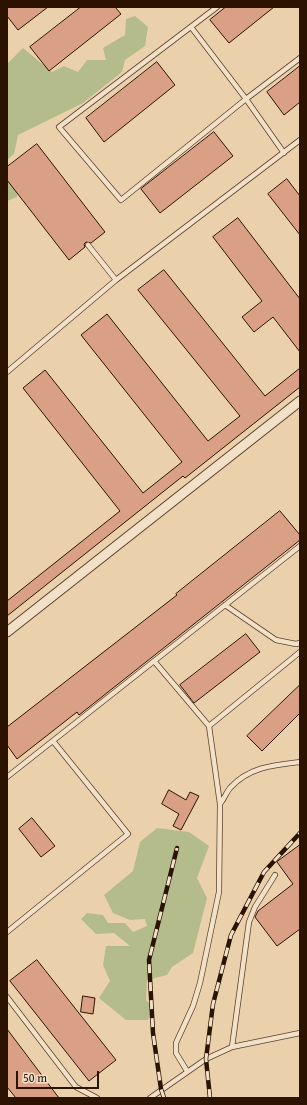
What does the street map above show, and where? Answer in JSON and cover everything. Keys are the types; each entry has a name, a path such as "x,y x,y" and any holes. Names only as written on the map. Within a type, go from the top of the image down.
{"street":[{"path":"7,632 300,401"}],"lane":[{"path":"217,7 59,127 121,200 300,58"},
{"path":"191,27 284,153"},
{"path":"7,372 116,280 300,140"},
{"path":"88,245 116,280"},
{"path":"7,777 300,546"},
{"path":"225,605 276,640 296,644 300,643"},
{"path":"209,726 300,652"},
{"path":"154,661 209,726 220,804 218,892 200,983 193,1006 176,1043 176,1054 187,1071"},
{"path":"7,932 128,834 53,741"},
{"path":"220,804 230,788 246,775 264,767 300,762"},
{"path":"232,1047 249,922 255,907 275,875"},
{"path":"7,997 76,1087 97,1098"},
{"path":"150,1098 206,1058 232,1047 300,1033"}],"green space":[{"path":"135,16 148,27 145,46 125,60 122,72 83,103 18,135 14,154 7,160 7,64 23,48 52,72 64,66 78,72 87,60 106,60 103,48 125,35 126,19"},
{"path":"7,176 18,184 17,197 7,201"},
{"path":"157,828 189,832 209,846 197,878 207,898 193,953 172,967 167,975 147,980 146,1000 155,1008 148,1020 126,1020 99,998 110,981 103,965 106,946 130,946 114,933 96,934 81,919 87,913 103,915 108,923 125,923 133,932 147,926 145,919 130,920 113,913 104,895 133,871 140,842"}],"building":[{"path":"7,7 48,7 18,30 7,16"},
{"path":"81,7 115,7 121,14 49,71 30,47"},
{"path":"226,7 274,7 229,43 210,20"},
{"path":"157,62 175,85 104,142 86,118"},
{"path":"300,66 300,102 284,115 267,92"},
{"path":"214,132 233,156 160,213 141,189"},
{"path":"37,144 105,232 91,243 86,242 84,244 85,247 69,260 7,180 7,167"},
{"path":"287,179 300,196 300,235 268,194"},
{"path":"238,218 300,299 300,352 273,317 254,332 242,317 262,301 213,237"},
{"path":"164,270 265,396 300,368 300,387 185,478 183,476 7,616 7,601 120,511 23,388 45,370 143,493 182,462 81,335 107,314 208,441 240,416 138,290"},
{"path":"280,511 300,535 300,540 79,715 77,712 17,759 7,745 7,727 177,595 176,594"},
{"path":"246,634 260,652 194,703 180,685"},
{"path":"300,685 300,713 262,751 247,736"},
{"path":"169,790 186,800 190,792 199,796 181,830 173,826 179,814 162,804"},
{"path":"32,818 55,846 41,857 19,829"},
{"path":"300,845 300,929 277,946 255,917 258,911 293,884 277,862"},
{"path":"37,960 116,1060 89,1081 10,981"},
{"path":"83,996 95,998 93,1014 81,1012"},
{"path":"7,1029 59,1098 16,1098 7,1087"}],"railway":[{"path":"210,1098 206,1059 213,1004 231,935 264,872 300,833"},
{"path":"164,1098 161,1089 153,1033 149,960 177,848"}]}
